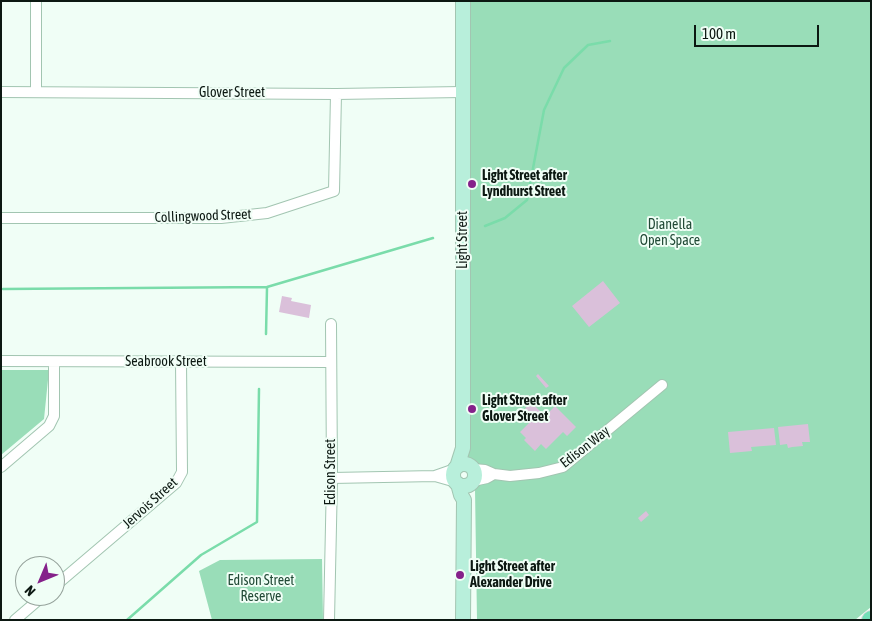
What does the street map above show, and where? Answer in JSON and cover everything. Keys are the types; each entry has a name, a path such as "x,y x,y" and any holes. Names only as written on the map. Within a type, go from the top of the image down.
{"street":[{"path":"36,1 36,92"},
{"name":"Light Street","path":"463,1 463,448 464,475 468,496 464,500 463,620"},
{"name":"Glover Street","path":"1,92 336,94 462,92"},
{"name":"Collingwood Street","path":"1,218 221,218 267,213 334,191 336,94"},
{"name":"Edison Street","path":"329,620 332,478 331,324"},
{"name":"Seabrook Street","path":"1,361 330,362"},
{"path":"1,467 49,426 54,416 54,362"},
{"name":"Jervois Street","path":"65,577 176,483 182,472 181,362"},
{"name":"Edison Way","path":"464,475 487,478 494,474 510,476 539,473 562,467 662,385"},
{"path":"332,478 464,475"},
{"path":"15,620 31,606"}],"green space":[{"name":"Dianella Open Space","path":"471,1 871,1 871,607 855,620 477,620 475,489 468,465"},
{"path":"1,370 49,370 44,419 1,455"},
{"name":"Edison Street Reserve","path":"322,559 323,620 212,620 199,571 220,560"}],"building":[{"path":"603,281 620,303 589,327 572,306"},
{"path":"282,296 292,298 291,301 311,305 309,318 279,312"},
{"path":"538,374 549,386 546,388 536,376"},
{"path":"534,399 538,403 535,406 545,416 555,406 576,427 567,436 563,432 546,449 541,444 535,451 524,440 526,438 520,432 529,423 522,412"},
{"path":"808,424 810,442 802,442 803,446 788,448 787,444 780,445 778,427"},
{"path":"774,428 776,445 751,447 752,451 730,453 728,432"},
{"path":"646,511 649,515 641,522 638,518"}],"waterway":[{"path":"485,226 505,218 527,200 544,110 564,68 588,45 610,41"},
{"path":"3,289 267,287 433,238"},
{"path":"266,334 267,288"},
{"path":"127,620 201,555 257,522 259,389"}],"place":[{"name":"Light Street after Lyndhurst Street","path":"472,184"},
{"name":"Light Street after Glover Street","path":"472,409"},
{"name":"Light Street after Alexander Drive","path":"460,575"}]}
